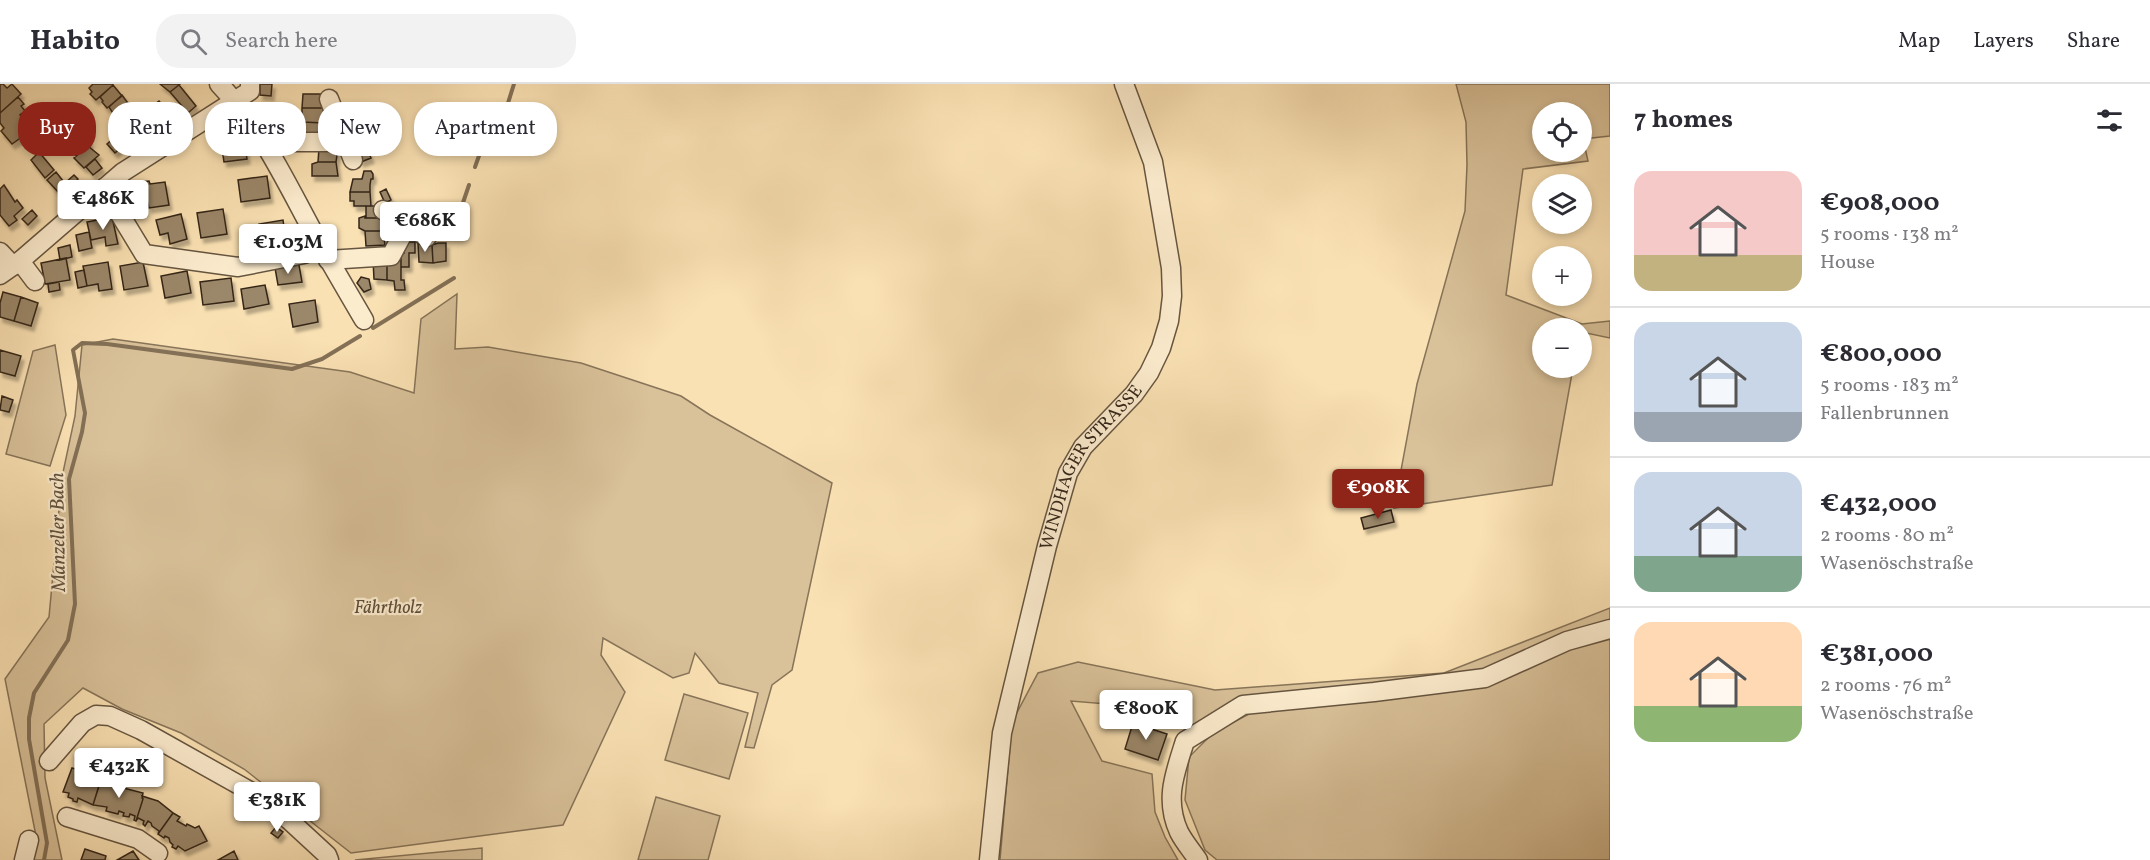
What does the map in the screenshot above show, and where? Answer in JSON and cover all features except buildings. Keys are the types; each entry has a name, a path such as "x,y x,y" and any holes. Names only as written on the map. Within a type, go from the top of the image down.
{"street":[{"path":"219,84 234,100"},
{"path":"7,269 123,172 250,91 250,84"},
{"name":"WINDHAGER STRASSE","path":"989,860 1002,733 1047,546 1068,473 1083,447 1134,394 1149,373 1161,348 1169,321 1172,296 1171,268 1153,162 1124,84"},
{"path":"272,156 364,320"},
{"path":"351,156 353,160"},
{"path":"104,188 144,254 238,267 304,254 391,256 407,226"},
{"path":"383,210 427,237"},
{"path":"0,252 7,269 35,281"},
{"path":"1198,860 1180,833 1170,804 1173,779 1185,741 1243,705 1485,678 1567,641 1610,630"},
{"path":"49,760 82,723 96,716 110,716 141,730 264,799 327,855 329,860"},
{"path":"67,817 138,839 158,853"},
{"path":"24,860 29,840"}],"green space":[{"path":"1456,84 1610,84 1610,136 1592,138 1592,102 1532,102 1532,162 1580,162 1523,169 1506,295 1566,318 1532,318 1532,378 1571,378 1552,485 1394,508 1417,384 1465,211 1466,122"},
{"name":"Fährtholz","path":"457,294 455,349 488,347 581,363 681,396 710,415 832,483 792,670 772,685 754,748 745,747 758,693 719,683 695,653 689,673 673,678 603,638 601,655 625,692 563,825 351,853 244,769 181,733 122,709 83,688 44,724 45,778 62,860 30,860 36,836 5,679 49,617 62,477 75,416 82,345 113,339 350,372 414,393 421,319"},
{"path":"1610,321 1610,338 1592,334 1592,323"},
{"path":"55,345 66,415 50,466 6,454 33,351"},
{"path":"1610,608 1610,860 1217,860 1205,850 1185,800 1189,757 1213,733 1251,713 1234,703 1187,728 1179,706 1145,707 1071,701 1102,761 1152,774 1155,812 1178,860 1000,860 1012,722 1038,673 1078,662 1215,690 1444,673"},
{"path":"684,694 748,713 729,779 665,760"},
{"path":"656,797 720,816 708,860 638,860"},
{"path":"482,848 482,860 355,860"}],"waterway":[{"name":"Manzeller Bach","path":"508,102 514,84"},
{"name":"Manzeller Bach","path":"475,167 479,156"},
{"name":"Manzeller Bach","path":"453,232 469,185"},
{"name":"Manzeller Bach","path":"373,328 454,278"},
{"name":"Manzeller Bach","path":"44,860 47,843 29,739 29,718 34,693 68,640 75,604 69,479 85,413 73,350 82,343 107,344 292,369 322,359 360,336"}]}
